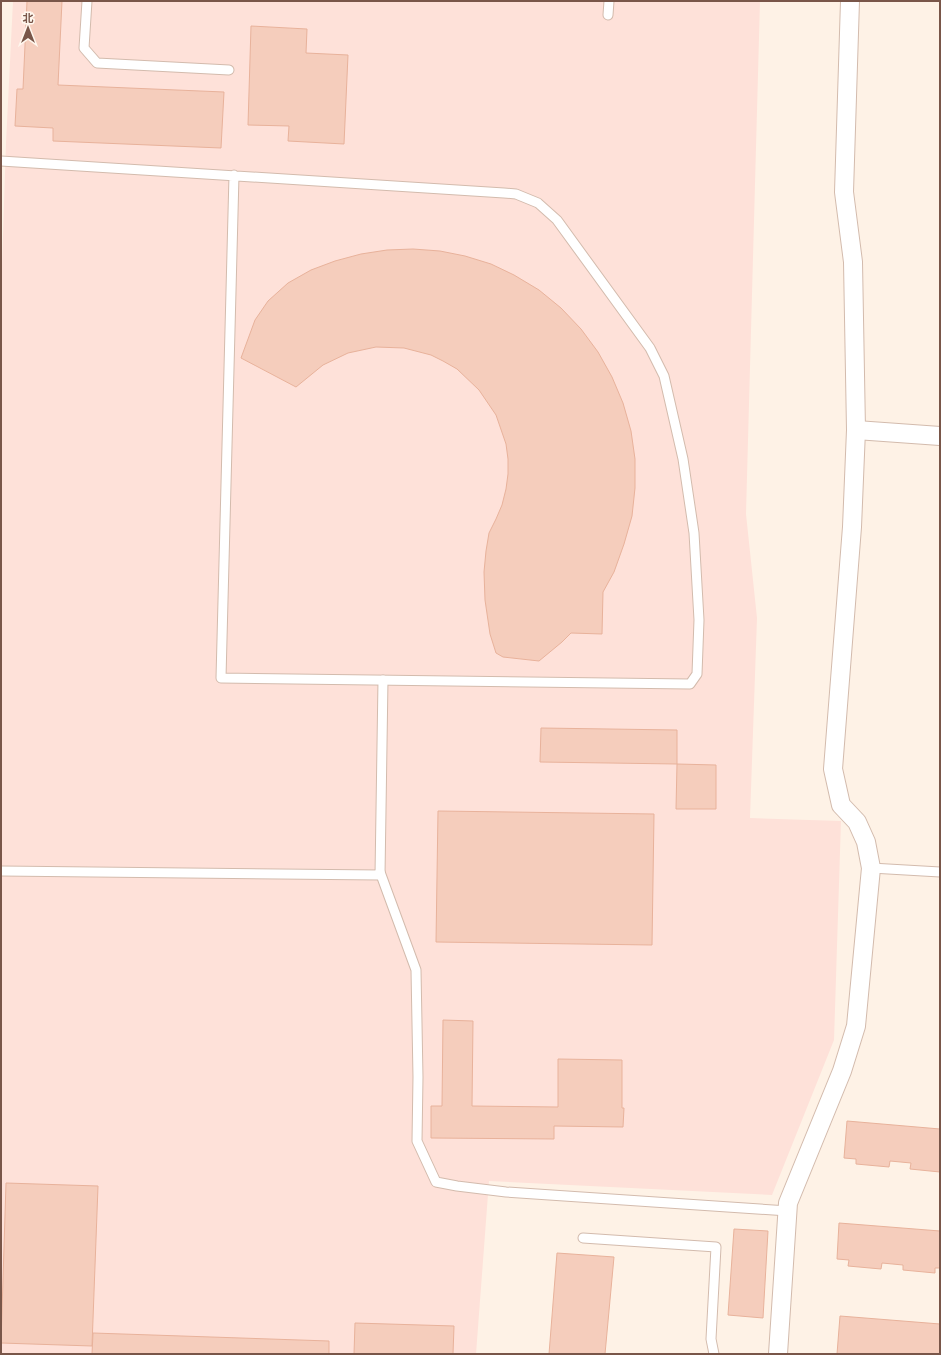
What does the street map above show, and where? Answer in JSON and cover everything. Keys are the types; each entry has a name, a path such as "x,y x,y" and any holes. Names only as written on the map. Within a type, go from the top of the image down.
{"street":[{"path":"778,1354 788,1203 842,1071 856,1026 870,868 866,842 857,822 841,805 833,769 852,527 856,430 853,262 844,192 850,1"},
{"path":"856,430 940,436"}],"lane":[{"path":"86,1 84,48 97,63 229,70"},
{"path":"608,15 609,1"},
{"path":"1,161 234,175 504,193 516,194 538,203 557,220 650,348 664,376 683,459 694,533 699,620 696,674 690,684 221,678 234,175"},
{"path":"383,680 380,872 416,970 418,1076 417,1141 436,1182 506,1192 788,1211"},
{"path":"870,868 940,872"},
{"path":"1,870 380,875 380,872"},
{"path":"583,1238 716,1247 711,1338 714,1354"}],"shaded area":[{"path":"13,1 760,1 746,514 757,618 750,818 841,821 834,1040 772,1195 489,1181 476,1354 1,1354 1,296 6,143"}],"building":[{"path":"27,1 62,1 58,85 224,92 221,148 53,141 53,128 15,126 17,89 23,89"},
{"path":"251,26 307,29 306,53 348,55 344,144 288,141 289,126 248,125"},
{"path":"413,249 440,251 465,256 491,264 514,275 539,290 561,308 581,329 598,352 612,377 623,403 631,431 635,459 635,488 632,516 624,544 614,572 603,592 602,634 571,633 539,661 503,657 496,653 490,634 485,600 484,572 486,551 489,533 502,505 506,489 508,459 506,444 496,415 479,390 457,369 443,361 431,355 404,348 376,347 348,353 323,365 296,387 241,358 255,320 268,301 288,283 311,270 335,261 361,254 387,250"},
{"path":"541,728 677,730 677,764 540,762"},
{"path":"677,764 716,765 716,809 676,809"},
{"path":"438,811 654,814 652,945 436,942"},
{"path":"443,1020 473,1021 472,1106 558,1107 558,1059 622,1060 622,1108 624,1108 623,1127 554,1126 554,1139 431,1138 431,1106 442,1106"},
{"path":"847,1121 940,1129 940,1172 910,1169 911,1163 890,1161 889,1167 856,1164 856,1159 844,1158"},
{"path":"6,1183 98,1186 92,1346 1,1343"},
{"path":"839,1223 940,1231 940,1268 935,1268 935,1273 903,1270 903,1265 882,1263 881,1269 848,1266 849,1260 837,1259"},
{"path":"734,1229 768,1231 763,1318 728,1315"},
{"path":"557,1253 614,1257 605,1354 549,1354"},
{"path":"840,1316 940,1324 940,1354 837,1354"},
{"path":"355,1323 454,1326 453,1354 354,1354"},
{"path":"93,1333 329,1341 329,1354 92,1354"}]}
